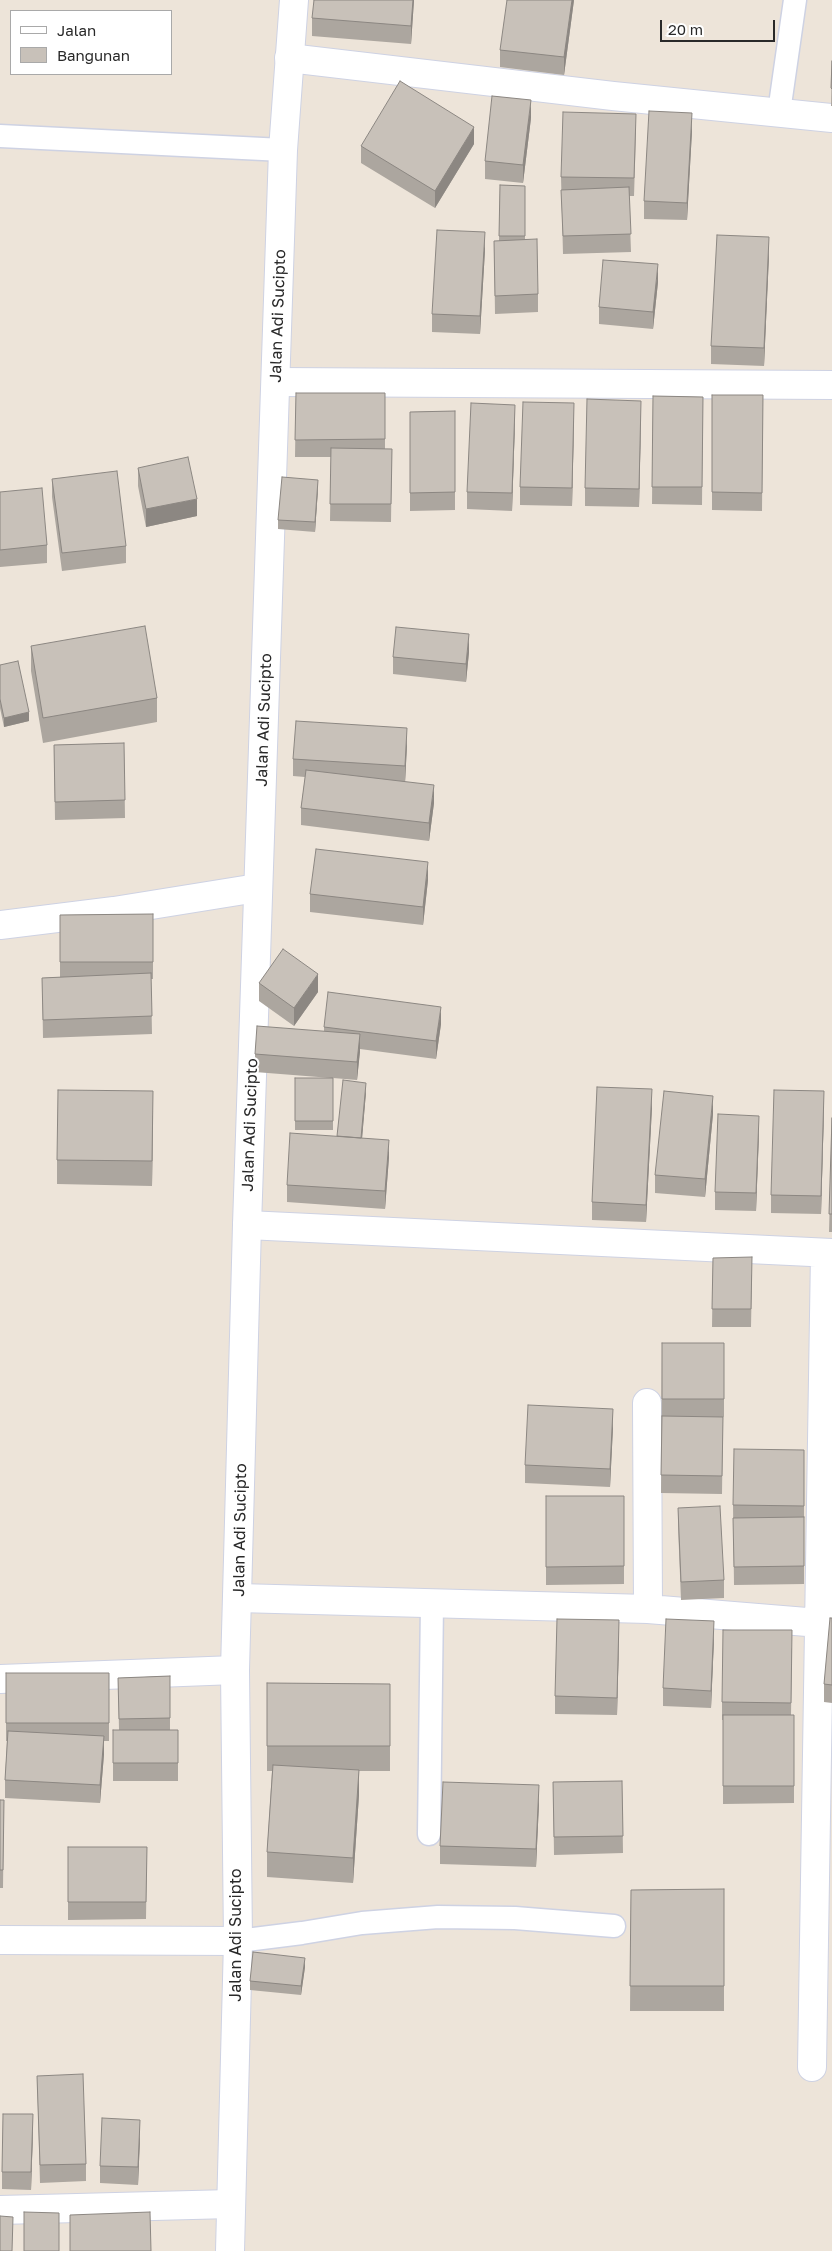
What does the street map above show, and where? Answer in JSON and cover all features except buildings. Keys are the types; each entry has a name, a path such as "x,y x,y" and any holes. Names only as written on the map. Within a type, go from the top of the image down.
{"street":[{"name":"Jalan Adi Sucipto","path":"230,2251 238,1941 235,1670 247,1225 283,150 294,0"},
{"path":"289,58 613,96 832,118"},
{"path":"276,382 832,385"},
{"path":"0,925 114,911 257,888"},
{"path":"247,1225 828,1253 825,1624 812,2067"},
{"path":"647,1403 648,1609"},
{"path":"238,1598 648,1609 825,1624"},
{"path":"0,1678 235,1670"},
{"path":"0,1940 238,1941"},
{"path":"0,2210 231,2204"}],"lane":[{"path":"779,112 796,0"},
{"path":"0,136 283,150"},
{"path":"429,1834 432,1603"},
{"path":"238,1941 362,1923 438,1917 515,1918 614,1926"}]}
